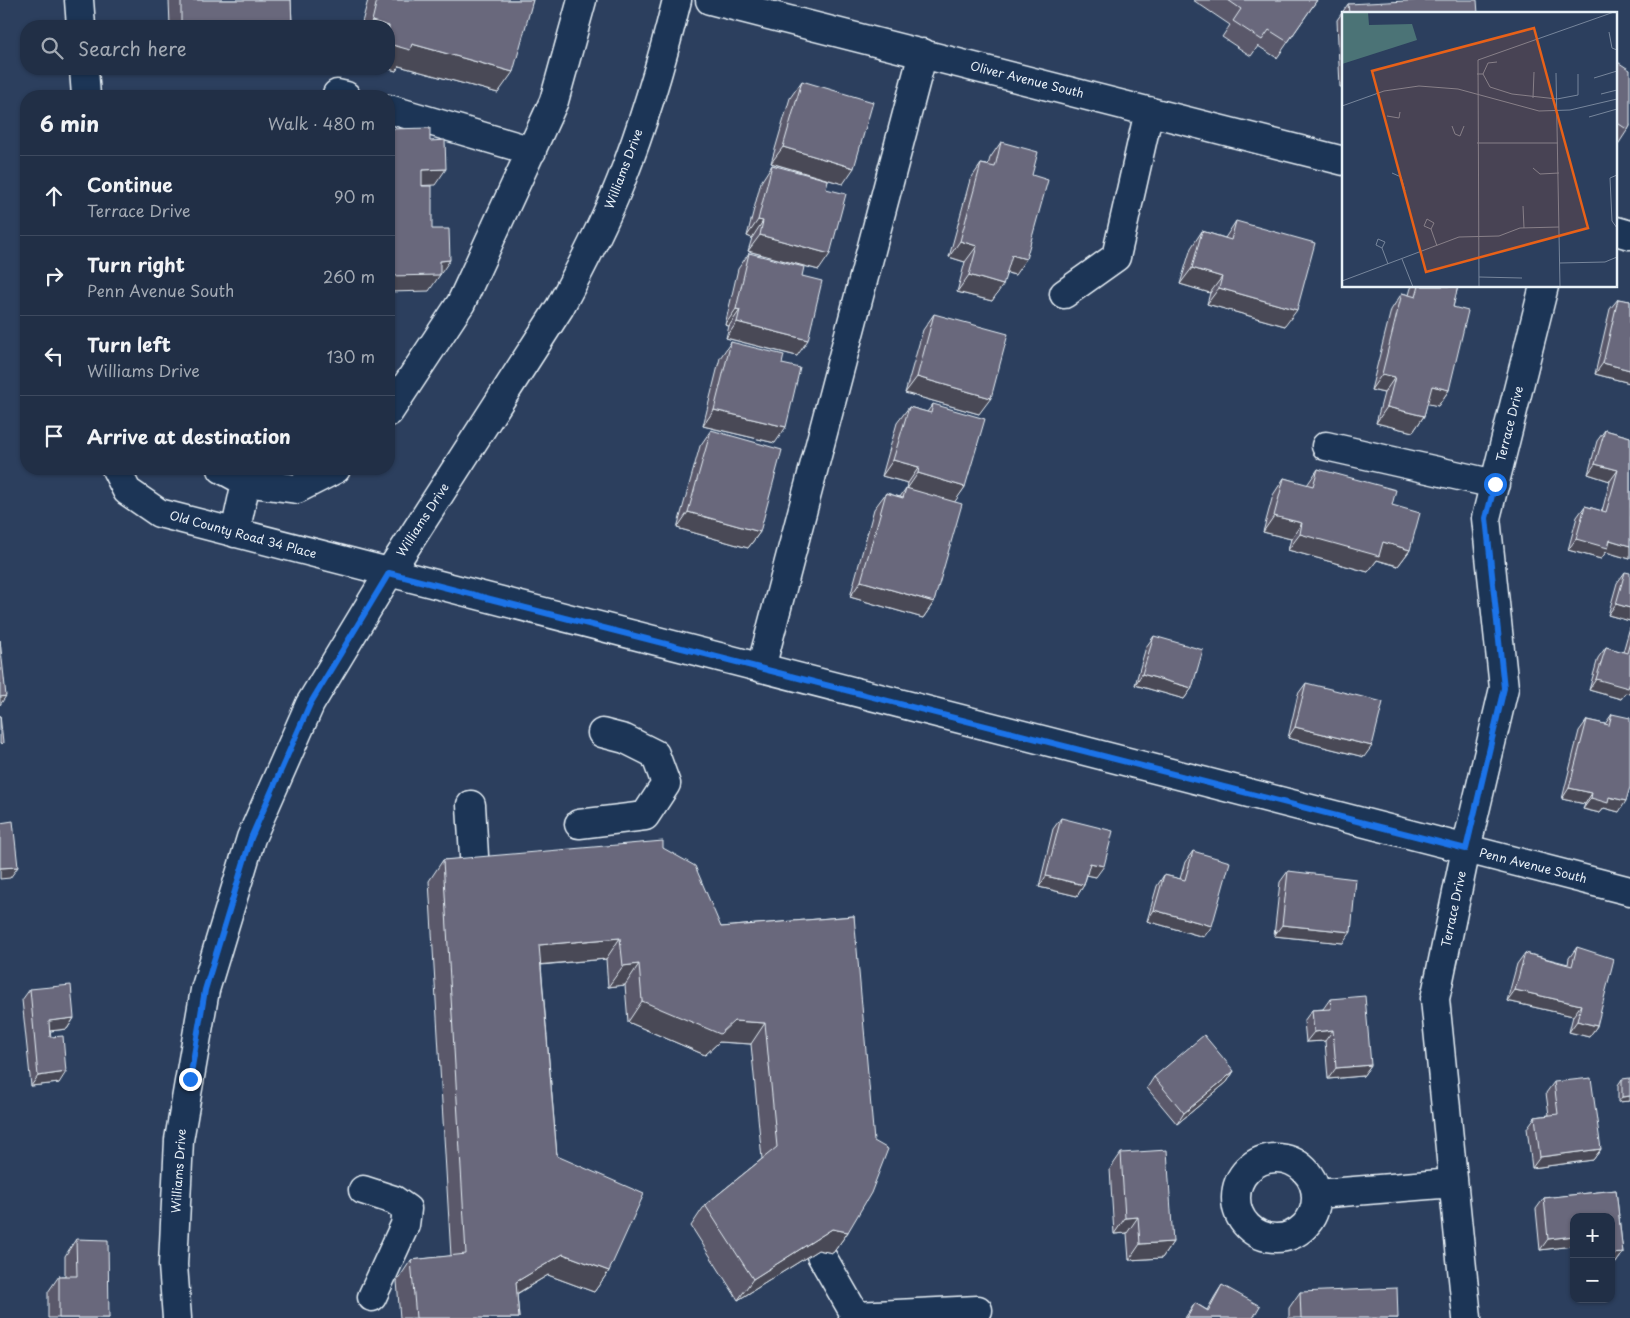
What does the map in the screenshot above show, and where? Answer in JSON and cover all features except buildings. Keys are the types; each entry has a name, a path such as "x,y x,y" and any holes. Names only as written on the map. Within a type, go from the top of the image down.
{"street":[{"path":"79,0 81,20"},
{"path":"395,403 461,303 554,101 582,0"},
{"name":"Williams Drive","path":"177,1318 173,1265 179,1140 205,990 251,838 310,704 389,573 560,307 583,265 622,180 653,87 677,0"},
{"name":"Oliver Avenue South","path":"710,0 1342,160"},
{"path":"761,668 923,53"},
{"path":"84,75 86,90"},
{"path":"395,111 532,150"},
{"path":"1064,294 1116,257 1149,111"},
{"name":"Terrace Drive","path":"1467,1318 1435,999 1466,849 1504,688 1486,518 1544,288"},
{"path":"1326,446 1495,484"},
{"name":"Old County Road 34 Place","path":"119,475 127,491 159,513 389,573"},
{"path":"233,475 246,482 297,489 324,475"},
{"path":"234,533 246,482"},
{"name":"Penn Avenue South","path":"389,573 1630,891"},
{"path":"579,824 645,816 666,784 655,754 625,739 602,733"},
{"path":"471,805 474,856"},
{"path":"1317,1194 1454,1183"},
{"path":"363,1190 394,1200 407,1209 405,1225 372,1297"},
{"path":"821,1255 855,1317 978,1310"}],"route":[{"path":"190,1079 205,990 251,838 310,704 389,573 1466,849 1504,688 1486,518 1495,484"}]}
